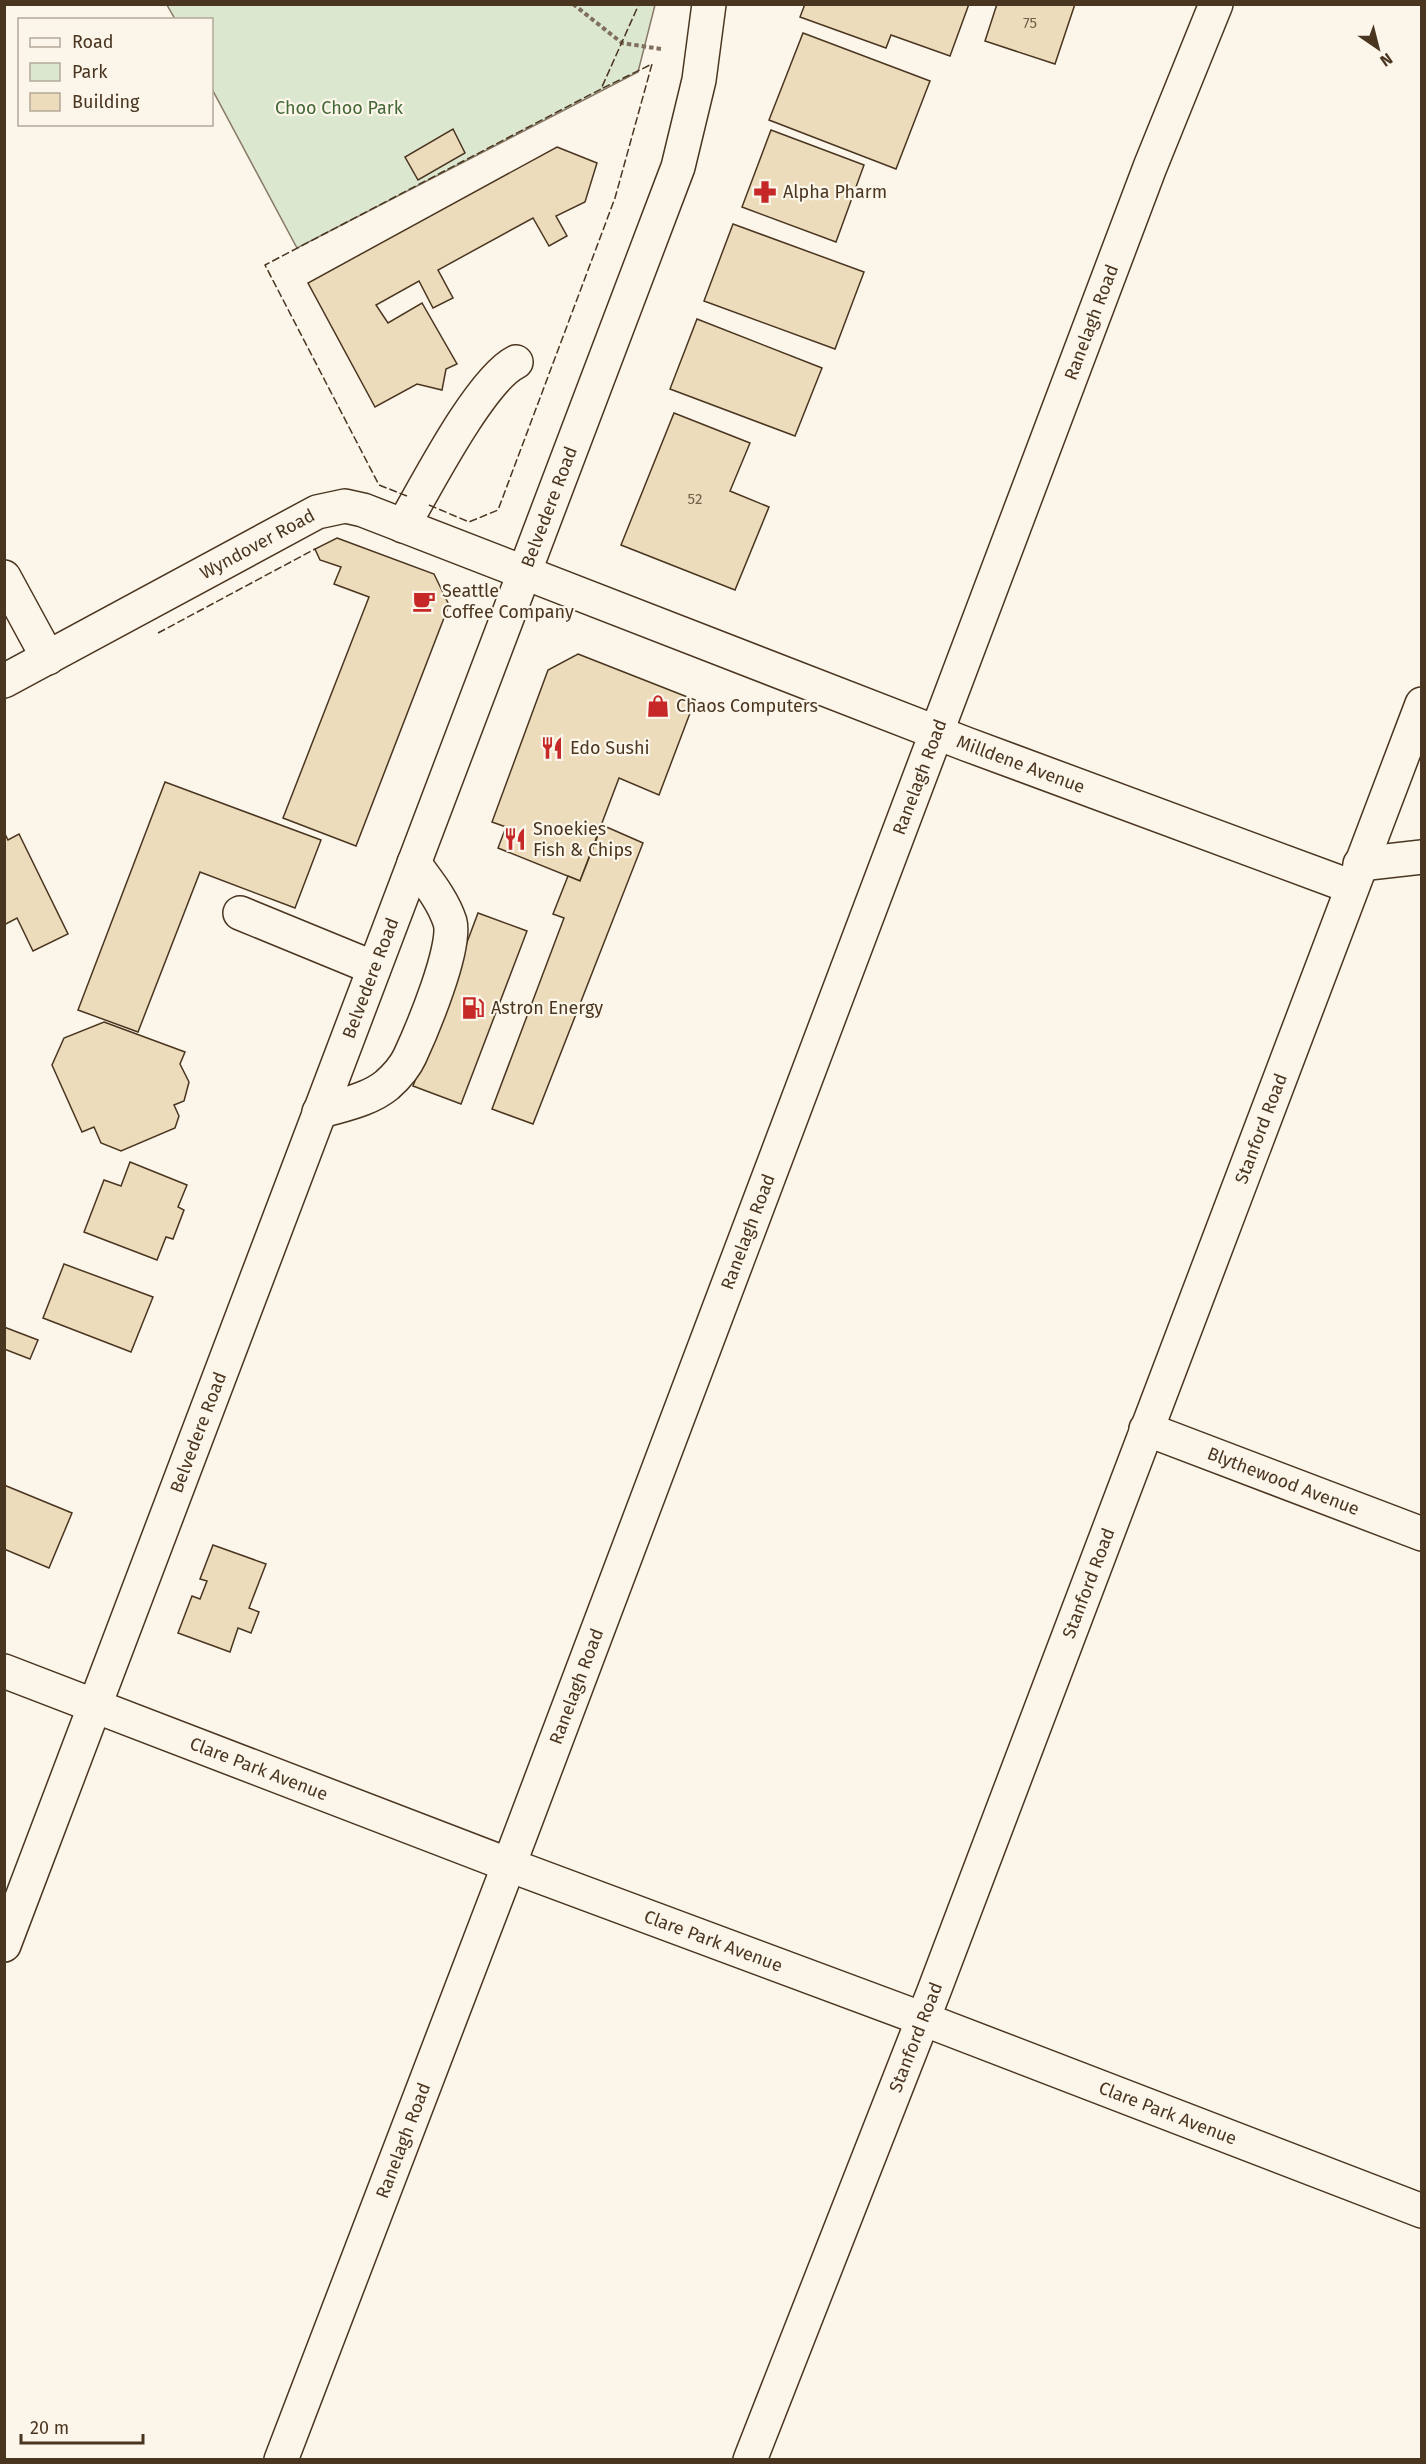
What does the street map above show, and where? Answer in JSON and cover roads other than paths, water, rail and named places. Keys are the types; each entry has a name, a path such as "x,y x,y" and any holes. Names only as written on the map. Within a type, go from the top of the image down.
{"street":[{"name":"Belvedere Road","path":"4,1946 678,167 699,80 709,4"},
{"name":"Ranelagh Road","path":"281,2460 509,1865 1150,167 1216,4"},
{"path":"403,526 481,395 502,371 516,362"},
{"name":"Wyndover Road","path":"4,681 317,512 345,506 523,573"},
{"name":"Milldene Avenue","path":"523,573 938,733 1356,876 1422,857"},
{"path":"4,577 48,658"},
{"name":"Stanford Road","path":"750,2460 922,2019 1422,704"},
{"path":"319,1112 371,1094 385,1087 398,1074 409,1057 449,953 450,922 436,894 414,863"},
{"path":"240,913 374,968"},
{"name":"Blythewood Avenue","path":"1146,1429 1422,1534"},
{"name":"Clare Park Avenue","path":"4,1671 1422,2211"}],"place":[{"name":"Alpha Pharm","path":"765,192"},
{"name":"Seattle Coffee Company","path":"424,601"},
{"name":"Chaos Computers","path":"658,706"},
{"name":"Edo Sushi","path":"552,748"},
{"name":"Snoekies Fish & Chips","path":"515,839"},
{"name":"Astron Energy","path":"473,1008"}],"park label":[{"name":"Choo Choo Park","path":"339,108"}]}
